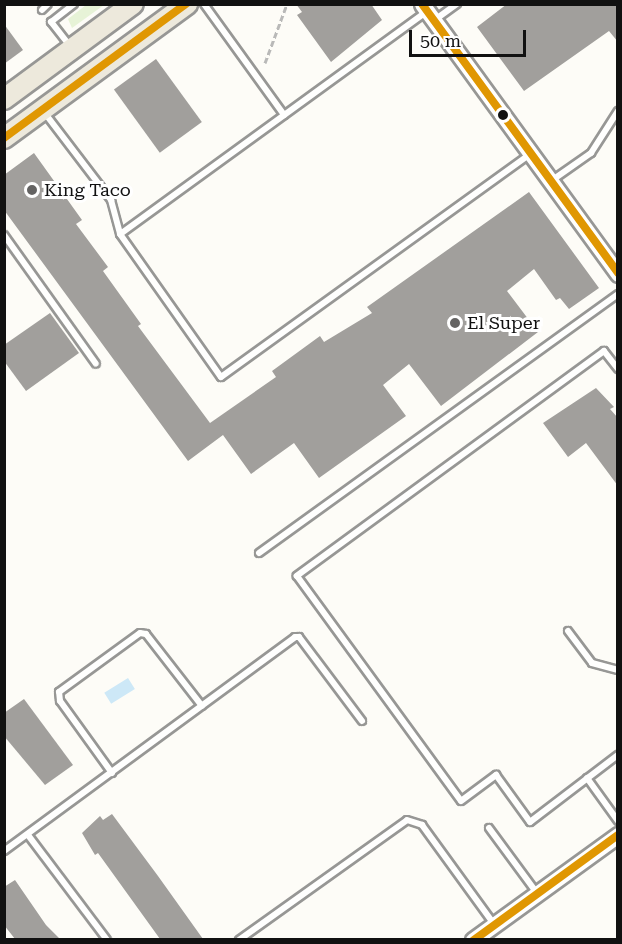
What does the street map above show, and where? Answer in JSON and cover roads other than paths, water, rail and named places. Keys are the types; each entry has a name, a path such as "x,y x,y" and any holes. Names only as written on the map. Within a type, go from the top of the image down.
{"main road":[{"path":"4,99 133,4"},
{"path":"4,138 187,4"}],"street":[{"path":"427,12 618,274"},
{"path":"473,939 618,835"}],"lane":[{"path":"42,10 48,4"},
{"path":"72,49 51,22 74,4"},
{"path":"204,4 284,115"},
{"path":"120,234 427,12 458,4"},
{"path":"43,110 111,200 120,234 220,377 530,154"},
{"path":"550,181 591,153 618,111"},
{"path":"4,235 96,364"},
{"path":"259,553 618,294"},
{"path":"618,369 604,351 297,576 461,801 496,775 530,822 618,755"},
{"path":"568,631 592,663 618,670"},
{"path":"112,773 60,701 59,692 140,633 146,633 202,706"},
{"path":"4,851 299,637 362,721"},
{"path":"587,778 618,821"},
{"path":"239,939 407,820 422,825 494,925"},
{"path":"489,828 537,894"},
{"path":"28,835 107,939"}],"water":[{"path":"128,678 135,689 111,704 104,693"}],"place":[{"name":"King Taco","path":"32,190"},
{"name":"El Super","path":"455,323"}]}
